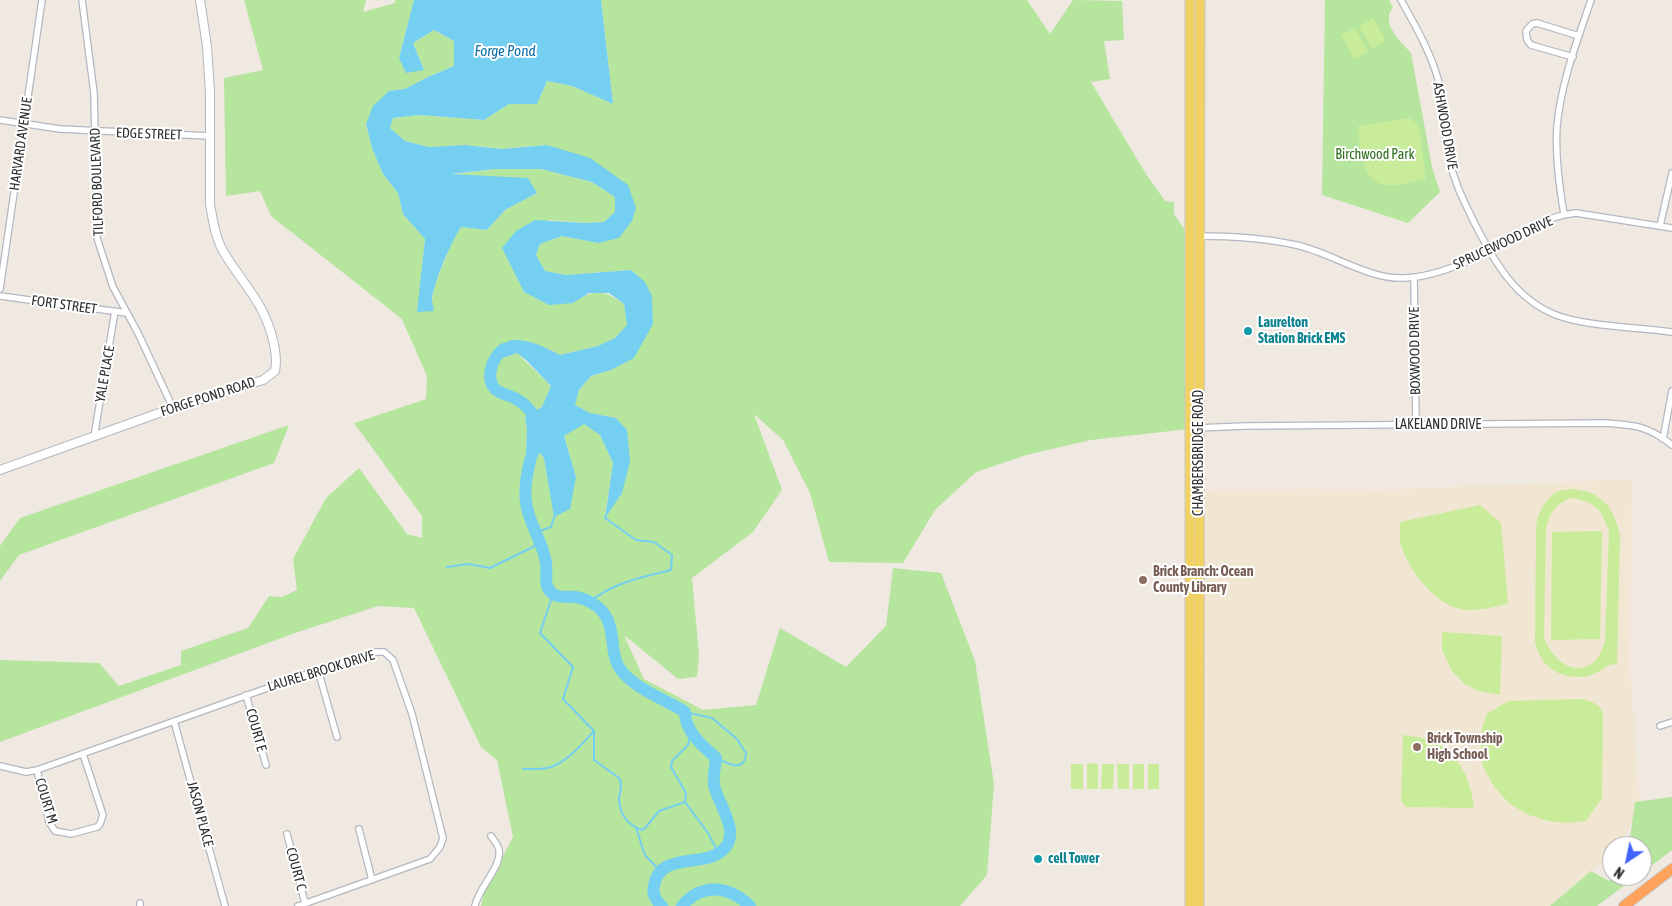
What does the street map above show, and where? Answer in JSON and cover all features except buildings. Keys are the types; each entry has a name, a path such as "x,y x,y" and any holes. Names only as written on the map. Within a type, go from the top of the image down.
{"highway":[{"path":"1624,906 1672,869"}],"main road":[{"name":"CHAMBERSBRIDGE ROAD","path":"1190,0 1190,906"},
{"name":"CHAMBERSBRIDGE ROAD","path":"1199,906 1198,428 1200,0"}],"street":[{"name":"HARVARD AVENUE","path":"0,289 42,0"},
{"name":"TILFORD BOULEVARD","path":"82,0 94,93 97,238 113,288 173,408"},
{"name":"FORGE POND ROAD","path":"0,470 173,408 263,380 275,371 277,364 275,348 267,320 260,305 226,256 216,231 210,204 210,93 207,46 200,0"},
{"name":"ASHWOOD DRIVE","path":"1401,0 1426,47 1437,77 1442,94 1448,156 1457,187 1500,269 1521,294 1557,315 1593,323 1672,332"},
{"path":"1564,214 1558,176 1557,126 1565,79 1590,0"},
{"path":"1573,57 1531,45 1527,40 1526,31 1532,24 1537,23 1579,36"},
{"name":"EDGE STREET","path":"0,120 60,129 210,136"},
{"path":"1660,226 1672,173"},
{"name":"SPRUCEWOOD DRIVE","path":"1189,236 1217,236 1297,245 1376,274 1403,278 1443,271 1489,251 1544,221 1564,214 1576,213 1672,228"},
{"name":"BOXWOOD DRIVE","path":"1414,277 1416,425"},
{"name":"FORT STREET","path":"0,296 127,313"},
{"name":"YALE PLACE","path":"94,436 115,312"},
{"path":"1663,439 1672,392"},
{"name":"LAKELAND DRIVE","path":"1198,428 1245,426 1635,424 1672,445"},
{"name":"LAUREL BROOK DRIVE","path":"0,766 26,772 37,770 246,694 364,654 384,652 393,660 412,714 443,838 442,843 430,859 298,906"},
{"path":"318,670 337,737"},
{"name":"COURT E","path":"246,694 266,765"},
{"name":"JASON PLACE","path":"174,721 225,906"},
{"path":"1660,726 1672,722"},
{"name":"COURT M","path":"37,770 50,822 56,831 72,834 88,830 100,824 103,815 83,754"},
{"path":"359,829 372,880"},
{"name":"COURT C","path":"287,834 305,903"},
{"path":"475,906 477,897 499,857 498,847 491,836"}],"shaded area":[{"name":"Brick Township High School","path":"1632,479 1630,667 1640,804 1624,836 1602,836 1602,863 1550,906 1199,906 1199,490 1382,490"}],"green space":[{"path":"244,0 366,0 363,12 395,3 395,0 414,0 399,58 424,70 413,43 434,30 454,41 454,66 405,89 389,91 366,124 372,148 383,174 398,193 403,214 425,239 418,312 432,300 435,284 454,237 461,227 487,230 505,210 537,193 447,175 495,169 541,169 592,182 615,197 615,212 604,222 585,223 549,220 502,248 524,292 573,303 593,293 604,293 624,304 628,325 615,338 598,346 560,355 537,345 512,340 503,358 517,353 551,386 542,407 525,417 527,429 526,453 538,451 544,458 555,517 576,477 564,436 584,423 600,435 613,463 605,517 622,493 616,418 590,413 574,405 579,390 591,376 611,370 653,324 652,306 647,288 631,270 566,275 545,271 536,255 540,244 562,236 598,243 636,208 547,145 502,149 465,145 429,147 405,141 390,128 393,118 419,115 484,120 509,104 537,104 547,81 572,86 613,104 601,0 1027,0 1050,34 1073,0 1122,1 1124,40 1104,41 1110,79 1091,82 1146,174 1165,201 1174,202 1174,214 1189,236 1189,429 1091,440 1026,455 976,472 935,510 903,563 829,562 810,493 783,440 754,414 782,490 753,532 692,578 699,655 697,677 678,679 624,635 644,679 703,710 756,705 780,628 846,667 886,626 893,568 941,573 975,661 994,784 987,875 960,906 481,906 484,892 513,837 497,760 481,747 414,608 378,606 295,633 0,742 0,660 99,663 119,686 181,665 181,651 248,628 269,596 282,597 297,590 293,559 326,498 359,468 407,534 422,538 422,516 354,423 426,399 427,376 402,319 271,216 260,191 226,196 224,78 263,70"},
{"name":"Birchwood Park","path":"1325,0 1389,0 1393,7 1389,14 1391,28 1397,38 1411,53 1432,167 1440,192 1408,223 1322,195"},
{"path":"1373,18 1386,41 1372,49 1359,26"},
{"path":"1355,28 1368,51 1354,59 1341,35"},
{"path":"1410,118 1419,126 1426,179 1396,185 1384,185 1375,181 1364,166 1358,126"},
{"path":"289,425 274,463 19,555 0,581 0,546 20,518"},
{"path":"1571,489 1590,493 1604,502 1614,516 1620,535 1617,664 1608,666 1589,676 1581,677 1565,676 1551,669 1545,664 1535,642 1536,528 1539,514 1551,496 1557,492","holes":["1569,498 1578,499 1596,507 1603,517 1609,532 1605,641 1601,652 1594,662 1586,667 1578,668 1571,667 1557,658 1551,652 1544,637 1546,529 1549,518 1556,507"]},
{"path":"1480,505 1501,523 1508,604 1480,610 1465,610 1443,602 1428,589 1414,572 1408,563 1401,545 1400,522"},
{"path":"1602,531 1600,639 1551,640 1552,532"},
{"path":"1442,632 1502,636 1500,695 1479,691 1466,685 1452,671 1442,650"},
{"path":"1582,699 1597,705 1603,713 1602,798 1586,821 1567,823 1548,821 1526,814 1509,803 1495,788 1483,767 1482,728 1487,714 1508,701"},
{"path":"1403,735 1419,737 1433,742 1454,756 1467,778 1474,808 1406,807 1401,801"},
{"path":"1098,763 1098,789 1087,789 1087,764"},
{"path":"1071,764 1083,764 1083,789 1071,789"},
{"path":"1102,764 1114,764 1113,789 1101,789"},
{"path":"1117,764 1129,764 1129,789 1118,789"},
{"path":"1133,764 1144,764 1144,789 1133,789"},
{"path":"1148,764 1159,764 1159,789 1148,789"},
{"path":"1672,797 1672,850 1652,865 1652,836 1630,836 1635,802"},
{"path":"1591,871 1602,877 1602,886 1624,886 1597,906 1550,906"}],"water":[{"name":"Forge Pond","path":"414,0 601,0 613,104 572,86 547,81 537,104 509,104 484,120 419,115 393,118 390,128 405,141 429,147 465,145 502,149 547,145 590,158 628,185 636,208 632,221 619,238 598,243 562,236 540,244 536,255 545,271 566,275 631,270 645,282 652,296 653,324 634,358 611,370 591,376 579,390 575,405 590,413 616,418 627,430 630,461 622,493 605,518 613,463 600,435 584,424 564,436 576,477 570,509 554,517 544,458 538,451 526,453 527,429 525,417 542,407 551,386 517,353 494,363 495,349 512,340 532,342 560,355 598,346 615,338 627,325 624,304 609,293 589,293 573,303 549,305 524,292 502,248 516,231 535,220 585,223 604,222 615,212 615,197 592,182 541,169 495,169 451,174 528,178 537,193 505,210 487,230 461,227 439,273 432,299 434,311 417,312 425,239 403,214 398,193 383,174 372,148 366,124 373,106 389,91 405,89 454,66 454,41 434,30 413,43 424,70 406,73 399,58"}],"waterway":[{"path":"504,349 493,362 490,379 495,389 524,405 533,415 537,424 537,438 530,461 525,497 527,510 542,547 546,567 546,580 550,591 556,596 582,599 599,608 609,622 614,655 620,670 646,691 685,712 691,732 716,758 714,785 727,818 730,834 729,842 716,855 674,864 665,868 658,875 654,886 655,897 662,906"},
{"path":"537,532 551,527 555,515"},
{"path":"589,602 618,585 671,570 672,555 654,542 636,540 605,518 606,516"},
{"path":"447,567 468,564 490,568 541,543"},
{"path":"523,769 544,769 557,765 574,752 594,731 563,699 573,667 540,633 553,594"},
{"path":"685,712 712,718 737,739 746,753 743,763 739,765 716,758"},
{"path":"594,731 594,760 619,778 621,785 620,809 628,822 642,830 659,811 685,802"},
{"path":"691,732 688,745 672,761 671,767 686,793 685,802 708,833 719,854"},
{"path":"636,828 645,855 661,872"},
{"path":"682,906 690,898 707,890 725,891 742,899 750,906"},
{"path":"736,895 741,906"}],"place":[{"name":"Laurelton Station Brick EMS","path":"1248,331"},
{"name":"Brick Branch: Ocean County Library","path":"1143,580"},
{"name":"Brick Township High School","path":"1417,747"},
{"name":"cell Tower","path":"1038,859"}]}
